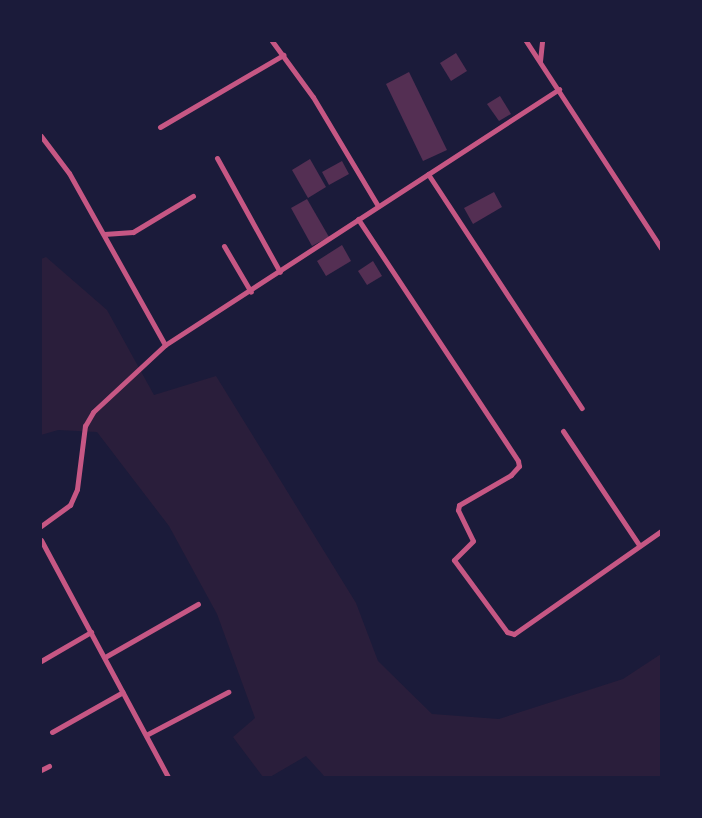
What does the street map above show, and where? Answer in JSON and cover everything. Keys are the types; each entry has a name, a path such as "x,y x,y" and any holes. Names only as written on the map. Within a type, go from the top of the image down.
{"street":[{"path":"272,41 313,97 378,206"},
{"path":"526,41 661,248"},
{"path":"540,61 542,41"},
{"path":"160,127 282,55"},
{"path":"41,526 70,505 77,489 84,426 94,412 134,377 165,346 251,292 358,219 559,89"},
{"path":"41,136 69,172 165,346"},
{"path":"217,158 280,272"},
{"path":"428,174 582,408"},
{"path":"104,234 133,232 193,196"},
{"path":"358,219 518,461 519,466 511,475 459,505 458,510 473,541 454,560 507,632 514,634 661,531"},
{"path":"224,246 251,292"},
{"path":"563,431 639,545"},
{"path":"41,540 168,777"},
{"path":"105,657 198,604"},
{"path":"41,662 91,632"},
{"path":"52,732 123,692"},
{"path":"146,735 228,692"},
{"path":"41,770 49,766"}],"shaded area":[{"path":"46,257 107,310 154,395 216,376 356,603 378,661 432,714 499,719 623,679 661,654 661,777 325,777 306,756 270,777 263,777 233,737 255,718 217,614 169,526 97,432 58,430 41,435 41,259"}],"building":[{"path":"456,53 467,71 451,81 440,63"},
{"path":"409,72 447,150 423,161 386,84"},
{"path":"500,96 511,114 499,121 487,104"},
{"path":"310,159 326,187 308,198 292,170"},
{"path":"342,161 349,174 329,185 322,172"},
{"path":"494,192 502,207 473,224 464,208"},
{"path":"307,199 329,237 312,246 291,208"},
{"path":"342,245 351,261 326,276 317,261"},
{"path":"373,261 382,276 367,285 358,271"}]}
